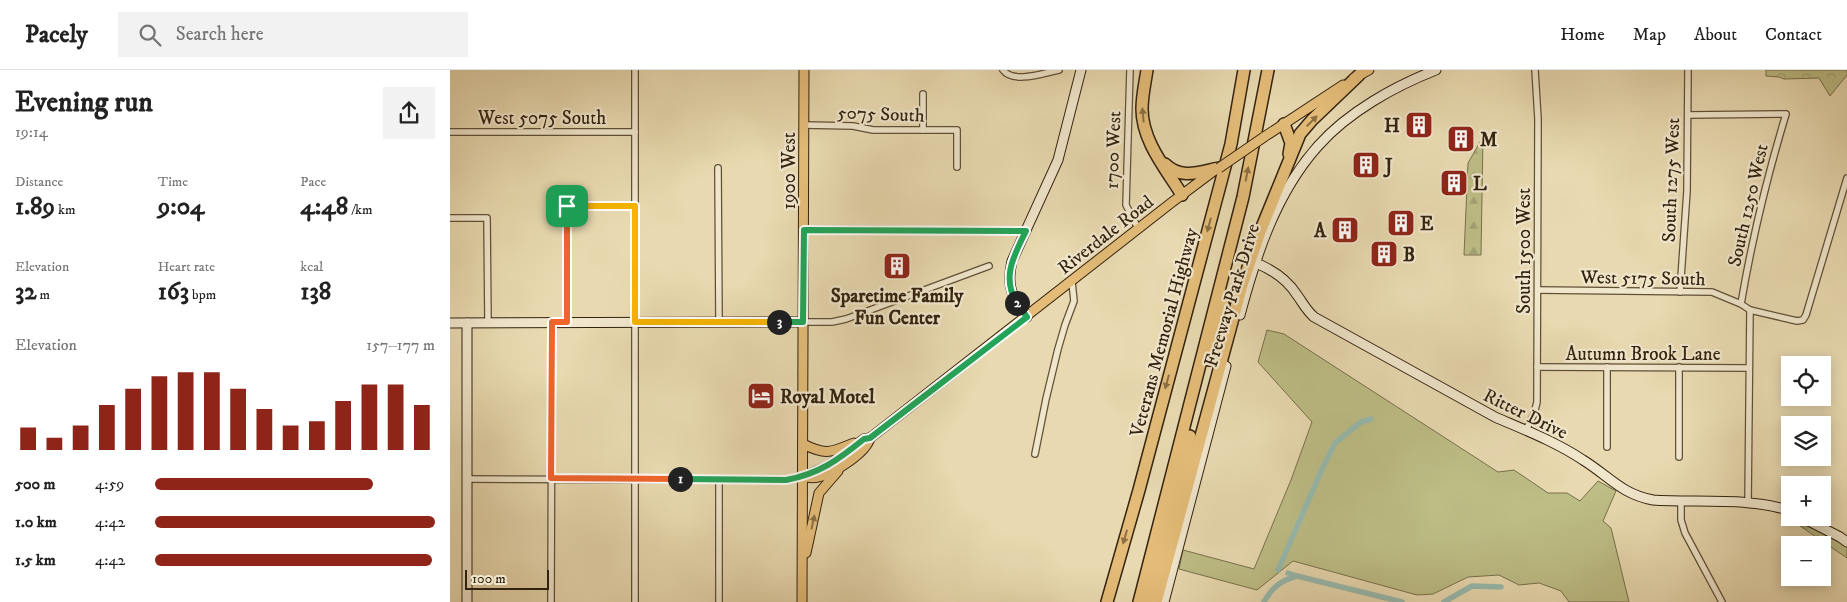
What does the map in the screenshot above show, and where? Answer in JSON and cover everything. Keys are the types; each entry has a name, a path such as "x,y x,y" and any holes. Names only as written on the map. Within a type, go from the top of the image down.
{"highway":[{"path":"1147,70 1142,109 1150,142 1182,195"},
{"path":"1231,144 1237,70"},
{"name":"Veterans Memorial Highway","path":"1107,602 1139,490 1231,144 1244,70"},
{"path":"1139,602 1243,197 1268,70"},
{"path":"1156,602 1242,285 1260,232 1300,134 1305,127 1364,73"},
{"path":"1284,124 1291,143 1288,163"},
{"path":"1159,158 1172,171 1179,173 1189,174 1218,168"},
{"path":"1148,602 1240,233 1243,197"}],"main road":[{"name":"1900 West","path":"802,602 804,70"},
{"name":"Riverdale Road","path":"802,477 828,466 867,439 1218,168 1364,73"},
{"name":"Riverdale Road","path":"802,477 816,478 842,466 869,444 867,439"},
{"path":"803,444 823,452 833,451 867,439"},
{"path":"802,570 819,493 842,466"}],"street":[{"path":"634,70 635,602"},
{"path":"1003,70 1007,76 1012,77 1034,76 1059,70"},
{"path":"1027,317 1012,295 1009,273 1012,261 1058,160 1081,70"},
{"name":"1700 West","path":"1130,70 1126,205 1138,228"},
{"name":"Freeway Park Drive","path":"1164,602 1232,342 1256,263 1274,214 1296,174 1318,145 1342,124 1389,91 1436,70"},
{"name":"South 1500 West","path":"1526,430 1534,414 1537,402 1538,119 1535,70"},
{"name":"South 1275 West","path":"1680,292 1686,191 1688,70"},
{"path":"922,130 923,94"},
{"name":"South 1250 West","path":"1688,115 1786,114 1768,174 1757,220 1741,304"},
{"name":"5075 South","path":"804,125 853,126 872,130 957,130 957,167"},
{"name":"West 5075 South","path":"450,132 635,132"},
{"path":"718,168 719,322"},
{"name":"West 5175 South","path":"1538,290 1712,292 1741,304 1750,310 1797,321 1803,320 1847,178"},
{"path":"567,322 567,206 635,206"},
{"path":"450,218 487,218 488,322"},
{"path":"804,230 1026,231"},
{"name":"Ritter Drive","path":"1256,263 1276,273 1288,283 1306,310 1314,317 1495,417 1526,430 1583,460 1628,492 1640,498 1681,502 1748,503 1781,508"},
{"path":"450,322 832,322 846,319 988,266"},
{"path":"1035,454 1056,357 1074,301 1072,282"},
{"path":"1748,503 1750,310"},
{"path":"467,322 467,602"},
{"path":"551,602 552,322"},
{"name":"Autumn Brook Lane","path":"1537,367 1748,368"},
{"path":"1607,367 1607,447"},
{"path":"1679,367 1679,457"},
{"path":"467,479 786,480 802,477"},
{"path":"719,479 719,602"},
{"path":"1681,502 1681,520 1685,533 1722,602"},
{"path":"1819,526 1840,536 1847,542"}],"green space":[{"path":"1766,70 1847,70 1847,75 1830,96 1819,78 1784,79 1766,76"},
{"path":"1483,137 1481,255 1464,255 1468,163"},
{"path":"1267,330 1284,334 1498,472 1514,470 1548,493 1567,493 1580,501 1598,481 1616,491 1603,521 1611,528 1629,602 1569,602 1561,591 1539,583 1519,585 1499,575 1468,577 1433,594 1417,595 1293,561 1257,590 1179,569 1183,550 1254,569 1291,480 1312,422 1258,362"},
{"path":"1800,526 1808,526 1830,536 1815,536"},
{"path":"1831,537 1847,545 1847,558 1831,547"}],"waterway":[{"path":"1278,570 1335,443 1361,422 1371,419"},
{"path":"1288,573 1297,576"},
{"path":"1264,602 1270,592 1278,585 1297,576 1402,602"},
{"path":"1444,602 1472,586 1501,587"}],"place":[{"name":"H","path":"1419,125"},
{"name":"M","path":"1461,139"},
{"name":"J","path":"1366,165"},
{"name":"L","path":"1454,183"},
{"name":"E","path":"1401,223"},
{"name":"A","path":"1345,230"},
{"name":"B","path":"1384,254"},
{"name":"Sparetime Family Fun Center","path":"897,266"},
{"name":"Royal Motel","path":"761,396"}],"route":[{"path":"567,206 635,206 635,322 803,322 804,230 1026,231 1012,261 1009,285 1012,295 1027,317 870,438 864,439 828,466 802,477 786,480 551,478 552,322 567,322 567,206"}]}
